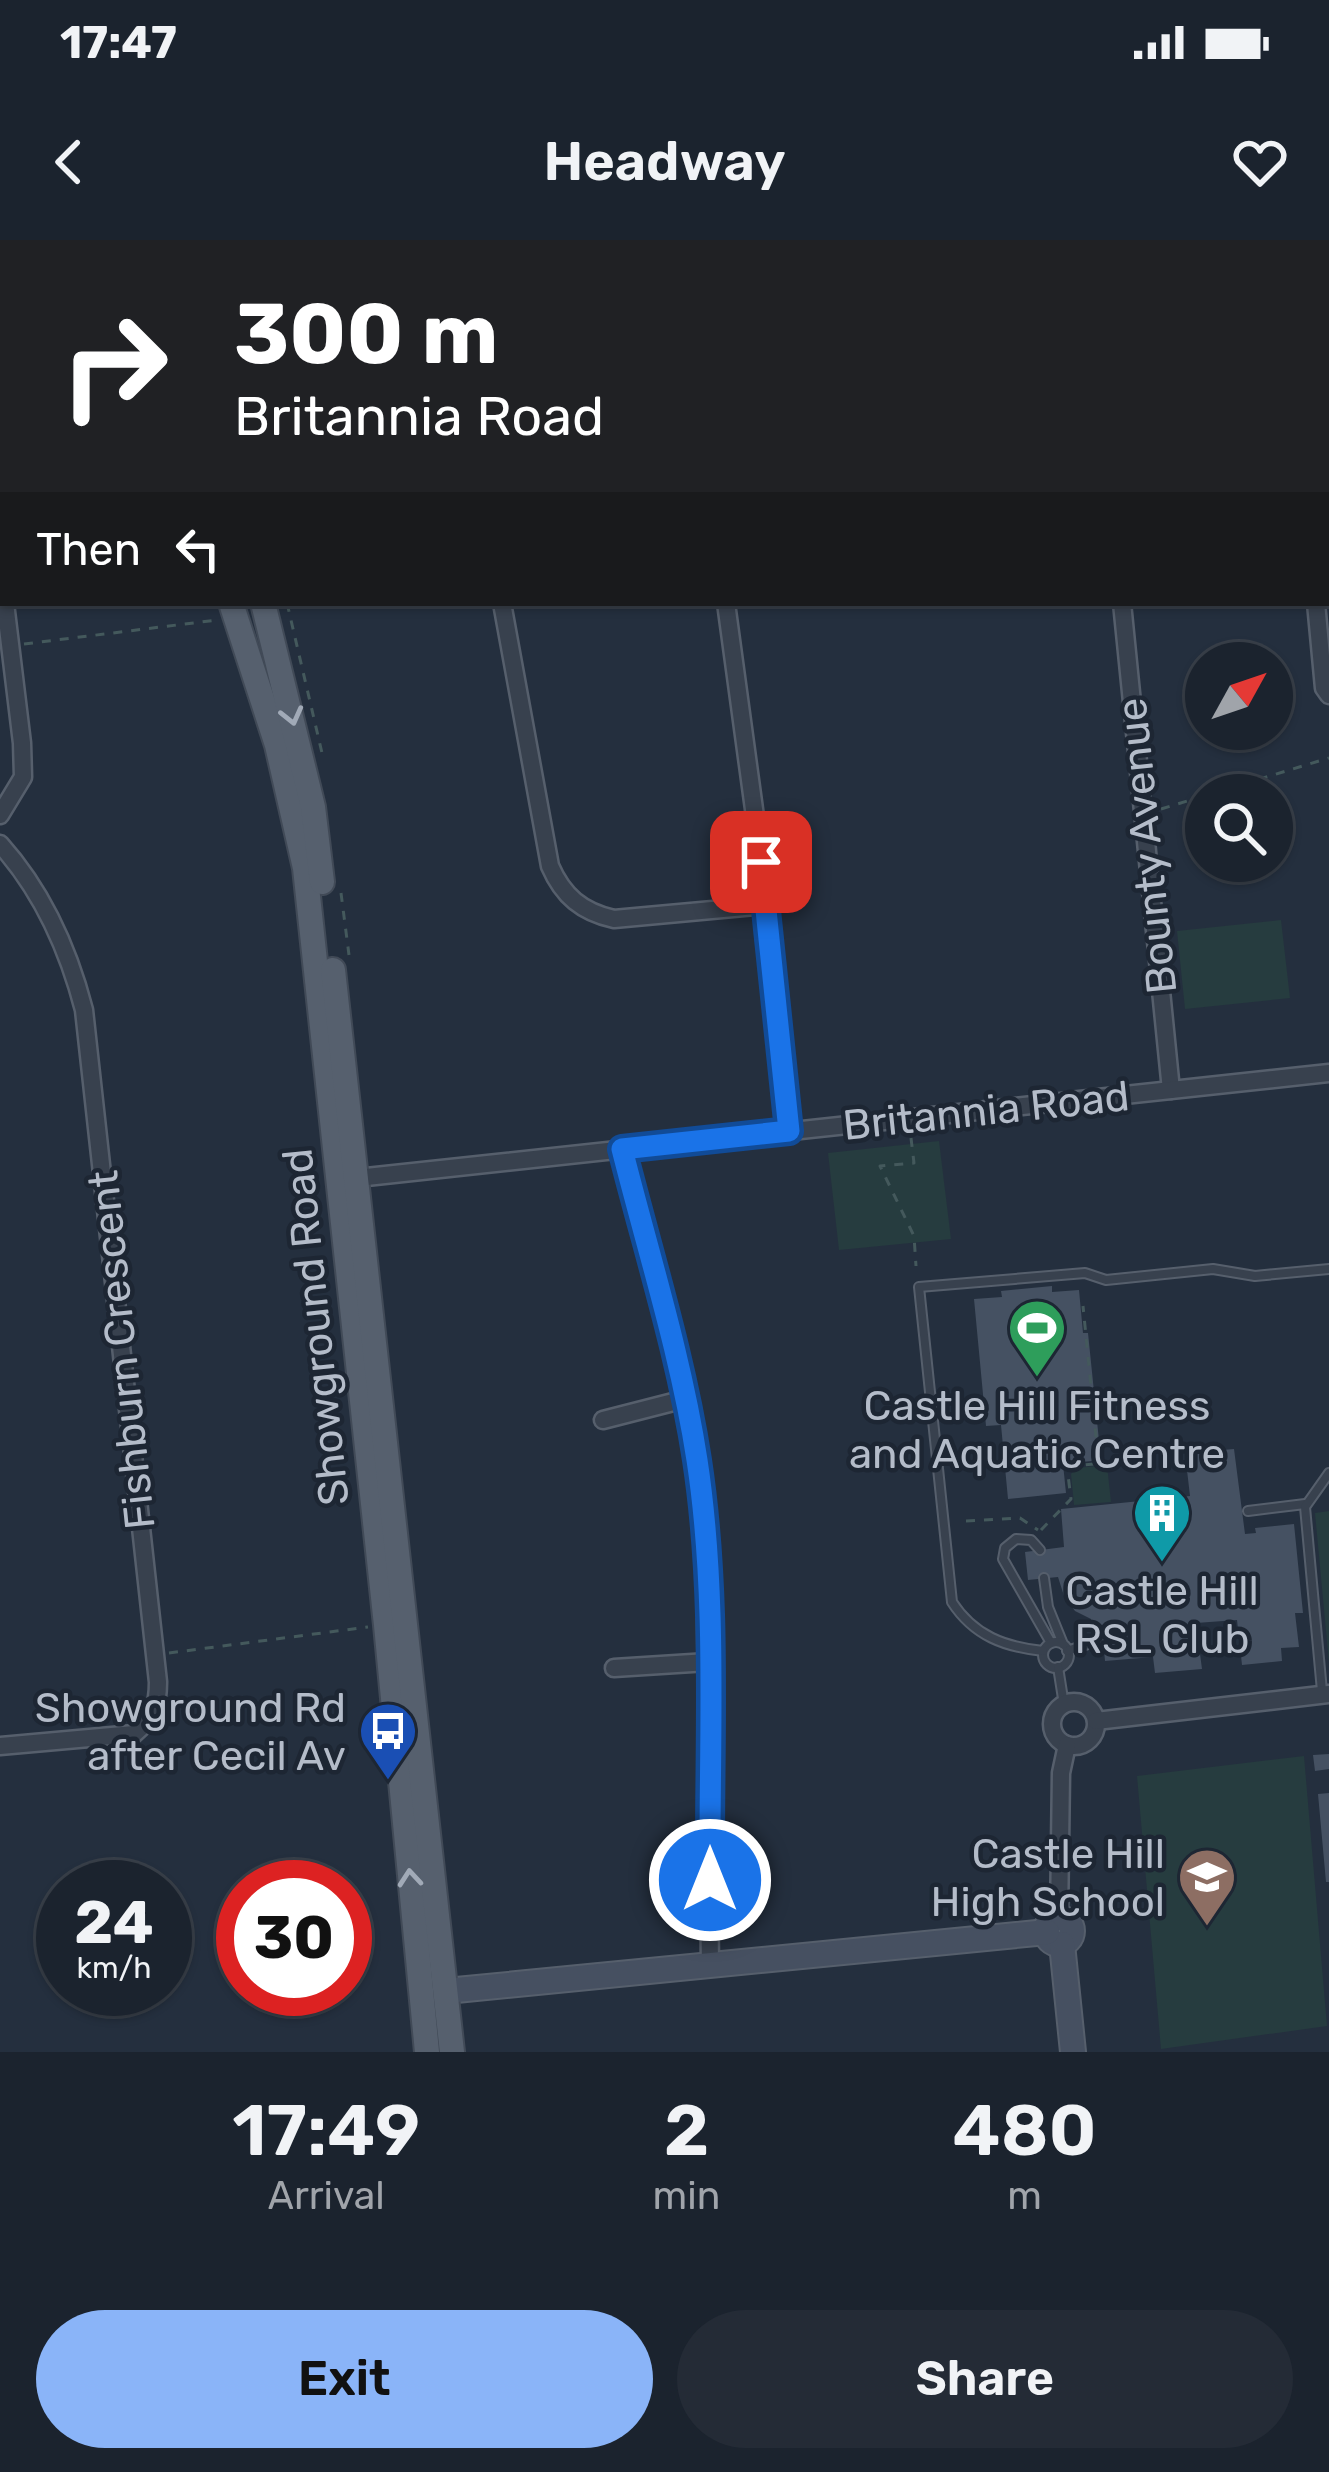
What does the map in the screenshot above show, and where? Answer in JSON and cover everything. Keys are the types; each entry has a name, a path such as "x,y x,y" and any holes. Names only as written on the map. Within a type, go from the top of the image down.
{"main road":[{"name":"Showground Road","path":"264,606 314,807 357,1178 433,1993 427,2052"},
{"name":"Showground Road","path":"233,610 277,745 305,868 386,1625 433,1993 452,2052"}],"street":[{"path":"0,815 22,777 5,606"},
{"path":"503,606 550,866 571,898 596,915 614,919 767,905"},
{"path":"726,606 767,905 789,1131"},
{"name":"Bounty Avenue","path":"1122,606 1171,1090"},
{"path":"1316,606 1324,688 1329,695"},
{"name":"Fishburn Crescent","path":"0,844 58,931 84,1010 158,1704 134,1734 0,1746"},
{"name":"Britannia Road","path":"357,1178 1329,1072"},
{"path":"622,1149 685,1399 705,1522 710,1966"},
{"path":"603,1420 685,1399"},
{"path":"614,1668 708,1662"},
{"path":"1096,1720 1326,1695"},
{"path":"1067,1745 1053,1730 1055,1714 1064,1705 1083,1705 1096,1720"},
{"path":"1067,1745 1089,1740 1096,1720"},
{"path":"1067,1745 1061,1773 1056,1932 1073,2052"},
{"path":"433,1993 1056,1932"}],"lane":[{"path":"1043,1652 1005,1646 969,1623 952,1602 919,1287 1084,1273 1106,1280 1213,1269 1255,1276 1329,1269"},
{"path":"1326,1695 1305,1519 1307,1504 1329,1473"},
{"path":"1248,1511 1307,1504"},
{"path":"1040,1550 1031,1540 1016,1539 1004,1548 1003,1559 1051,1643 1065,1647 1103,1640"},
{"path":"1044,1579 1048,1607 1065,1647 1066,1661 1058,1667"},
{"path":"1043,1652 1051,1643"},
{"path":"1043,1652 1046,1663 1058,1667"},
{"path":"1058,1667 1064,1705"}],"path":[{"path":"10,646 233,610"},
{"path":"1276,774 1329,758"},
{"path":"1142,815 1185,802"},
{"path":"909,1118 914,1163 880,1166 914,1236 916,1267"},
{"path":"1040,1531 1071,1499 1069,1474 1074,1466 1094,1464 1098,1457 1083,1306"},
{"path":"966,1521 1020,1518 1048,1541"},
{"path":"155,1655 373,1626"}],"green space":[{"path":"1281,920 1290,998 1185,1009 1177,931"},
{"path":"939,1141 951,1239 839,1250 828,1153"},
{"path":"1107,1465 1111,1502 1074,1505 1071,1474 1076,1468"},
{"path":"1329,1511 1329,1663 1315,1513"},
{"path":"1304,1756 1327,2026 1161,2049 1137,1776"}],"building":[{"name":"Castle Hill Fitness and Aquatic Centre","path":"1052,1286 1052,1292 1079,1290 1101,1460 1063,1464 1066,1493 1008,1499 1001,1425 986,1426 974,1299"},
{"name":"Castle Hill RSL Club","path":"1234,1449 1245,1534 1256,1533 1255,1528 1294,1524 1303,1613 1295,1613 1299,1647 1281,1648 1282,1661 1242,1665 1237,1620 1196,1623 1202,1669 1155,1673 1153,1657 1105,1661 1102,1628 1092,1628 1091,1619 1075,1611 1058,1577 1028,1580 1025,1552 1064,1547 1061,1509 1190,1496 1185,1453"},
{"path":"1329,1754 1329,1769 1315,1771 1313,1755"},
{"path":"1329,1793 1329,1882 1326,1882 1318,1794"}],"place":[{"name":"Castle Hill Fitness and Aquatic Centre","path":"1037,1379"},
{"name":"Castle Hill RSL Club","path":"1162,1564"},
{"name":"Showground Rd after Cecil Av","path":"388,1782"},
{"name":"Castle Hill High School","path":"1207,1928"}],"route":[{"path":"710,1880 707,1556 701,1491 685,1399 622,1149 789,1131 761,862"}]}
